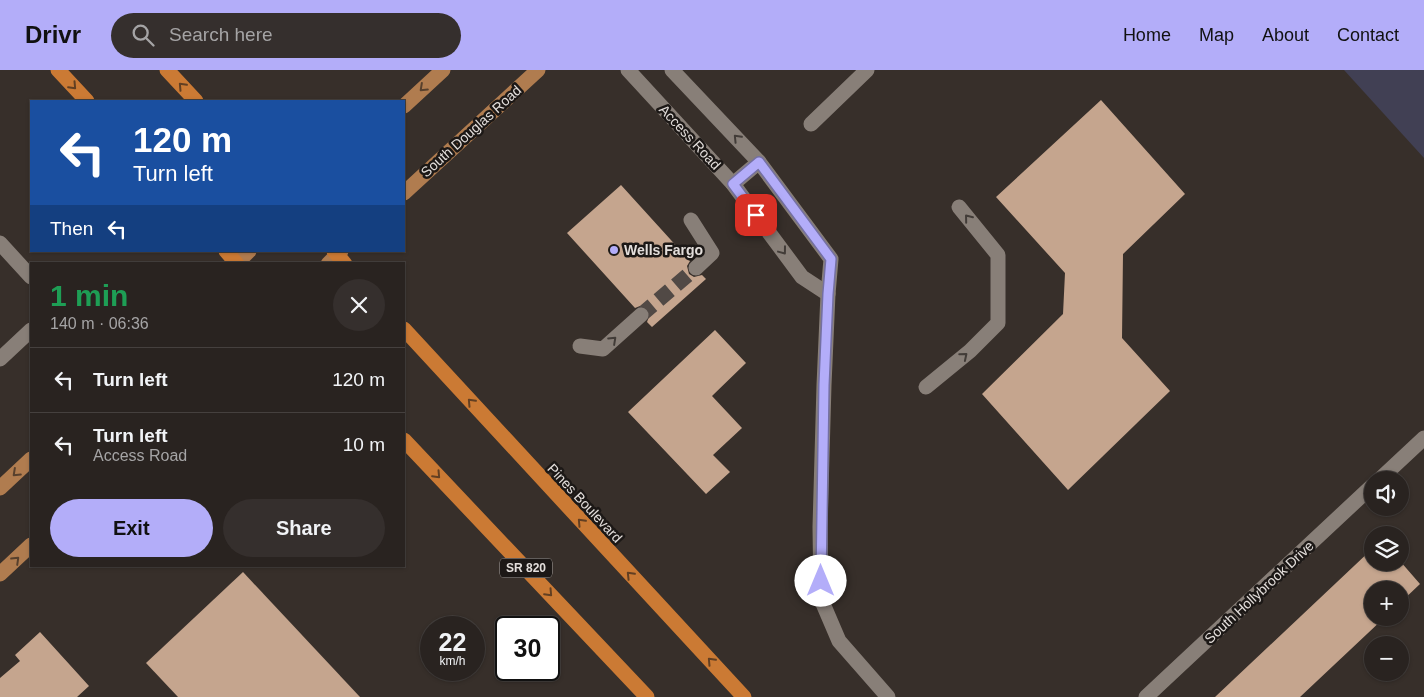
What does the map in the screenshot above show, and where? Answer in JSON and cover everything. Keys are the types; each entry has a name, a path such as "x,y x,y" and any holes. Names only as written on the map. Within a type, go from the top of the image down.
{"highway":[{"path":"58,70 86,100"},
{"path":"167,70 195,100"},
{"path":"227,252 236,262"},
{"name":"Pines Boulevard","path":"405,331 744,697"},
{"name":"SR 820","path":"405,441 647,697"}],"main road":[{"path":"405,105 443,70"},
{"name":"South Douglas Road","path":"405,192 538,70"},
{"path":"238,262 248,252"},
{"path":"0,488 30,460"},
{"path":"0,574 30,546"}],"street":[{"name":"Access Road","path":"628,70 733,184 802,277 828,294"},
{"path":"672,70 759,162 831,259 828,294 820,527 821,599 839,641 888,697"},
{"path":"811,124 867,70"},
{"path":"733,184 759,162"},
{"path":"926,387 970,351 998,323 998,255 959,207"},
{"path":"691,220 712,253 696,268"},
{"path":"0,243 30,276"},
{"path":"580,346 603,349 641,315"},
{"path":"0,359 30,331"},
{"path":"1389,471 1424,438"},
{"name":"South Hollybrook Drive","path":"1146,697 1364,493"}],"shaded area":[{"path":"1344,70 1424,70 1424,158"}],"building":[{"path":"1101,100 1185,194 1123,254 1122,338 1170,391 1068,490 982,394 1063,314 1065,273 996,197"},
{"path":"621,185 690,261 687,266 689,274 694,277 702,275 706,279 652,327 647,322 650,314 648,308 640,306 635,308 567,233"},
{"path":"715,330 746,363 712,396 742,428 713,455 730,472 706,494 628,412"},
{"path":"1364,557 1364,571 1409,571 1420,584 1409,594 1409,581 1364,581 1364,626 1375,626 1300,697 1215,697"},
{"path":"243,572 360,697 178,697 146,663"},
{"path":"40,632 89,686 77,697 0,697 0,678 20,661 15,655"}],"tunnel":[{"path":"641,315 696,268"}],"place":[{"name":"Wells Fargo","path":"614,250"}],"route":[{"path":"756,215 733,184 759,162 831,259 824,385 820,527 821,581"}]}
